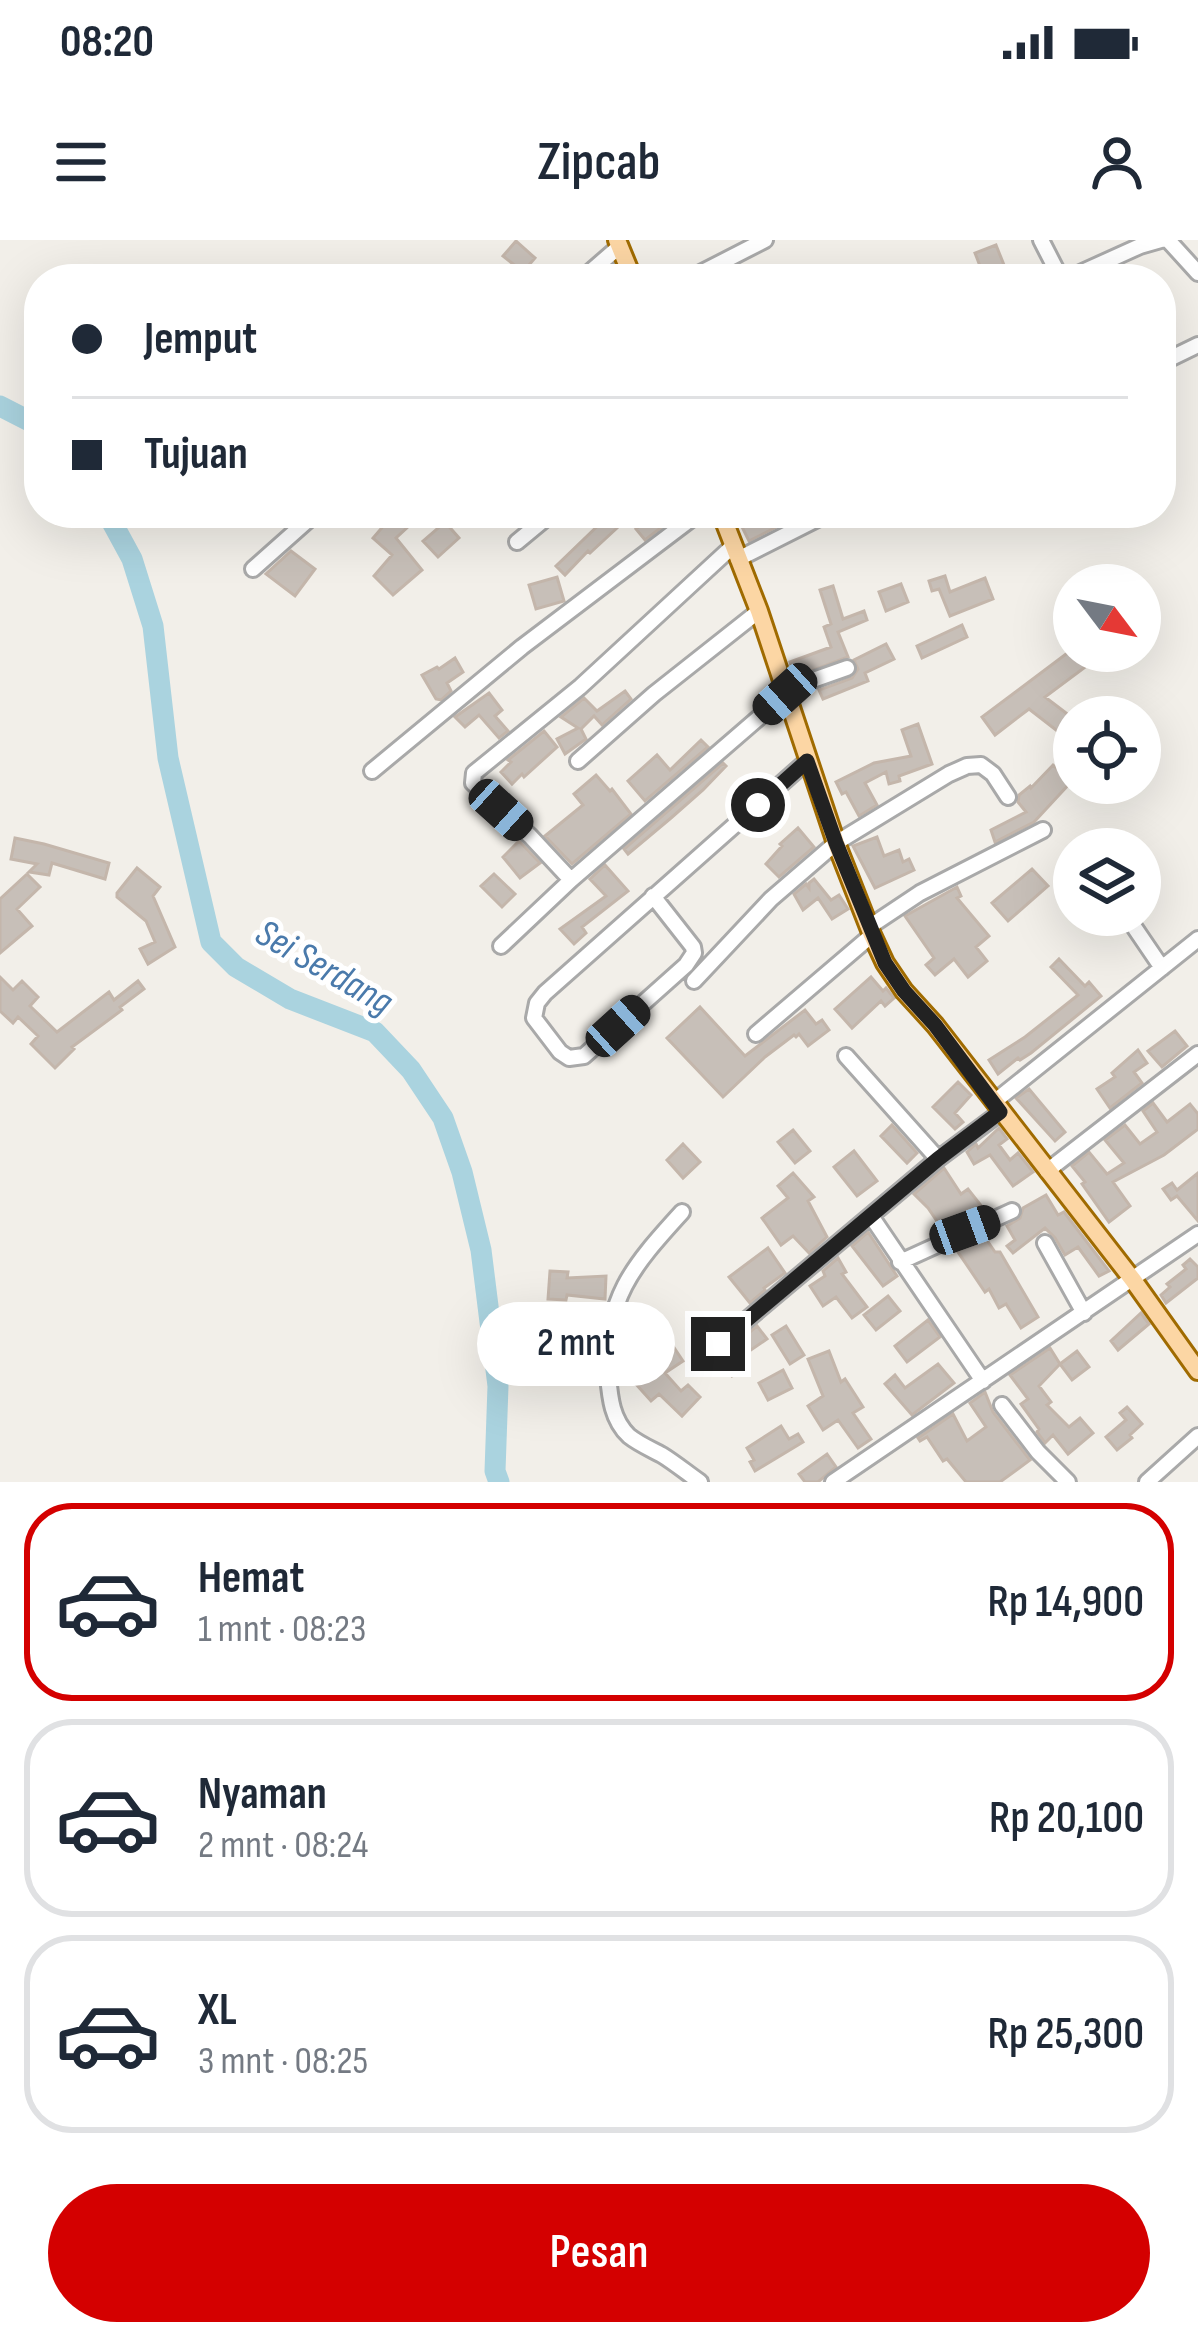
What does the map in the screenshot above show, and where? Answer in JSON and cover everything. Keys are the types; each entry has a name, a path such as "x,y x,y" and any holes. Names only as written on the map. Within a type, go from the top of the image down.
{"main road":[{"path":"727,528 836,843 885,963 1133,1280 1191,1347 1198,1371"}],"street":[{"path":"718,264 765,240"},
{"path":"1099,264 1165,240 1198,273"},
{"path":"597,264 619,243"},
{"path":"253,569 299,528"},
{"path":"517,542 534,528"},
{"path":"372,771 540,633 679,528"},
{"path":"572,880 473,784 474,773 736,552 794,528"},
{"path":"578,761 758,611"},
{"path":"501,946 785,694 847,668"},
{"path":"653,896 694,953 584,1057 568,1058 534,1018 536,1003 653,896 807,761"},
{"path":"694,981 771,899 836,843 949,774 981,765 1008,797"},
{"path":"757,1034 920,892 1043,830"},
{"path":"1140,936 1162,968"},
{"path":"718,1344 1198,939"},
{"path":"1047,1171 1198,1054"},
{"path":"846,1056 938,1159"},
{"path":"900,1262 1012,1211"},
{"path":"682,1212 640,1261 615,1307 607,1346 609,1397 631,1438 700,1482"},
{"path":"871,1216 983,1381"},
{"path":"833,1482 1198,1234"},
{"path":"1045,1243 1084,1313"},
{"path":"1002,1406 1067,1482"},
{"path":"1147,1482 1198,1436"}],"building":[{"path":"516,241 535,258 530,264 513,264 503,256"},
{"path":"996,245 1004,264 979,264 975,253"},
{"path":"382,528 407,528 396,538 422,570 393,595 374,576 392,555 373,538"},
{"path":"438,528 450,528 459,538 438,557 423,541"},
{"path":"596,528 617,528 565,575 556,566"},
{"path":"637,528 661,528 645,540"},
{"path":"742,528 774,528 749,541"},
{"path":"291,551 315,569 295,596 266,574"},
{"path":"945,576 950,592 985,578 993,599 950,616 939,589 932,591 929,581"},
{"path":"557,577 564,601 536,609 529,585"},
{"path":"901,584 908,602 886,611 879,592"},
{"path":"833,586 843,619 864,611 867,620 838,632 848,657 795,677 790,662 831,647 824,627 831,624 820,590"},
{"path":"962,625 967,637 922,658 917,646"},
{"path":"886,644 894,659 865,673 868,681 823,699 819,690 852,678 858,669 854,660"},
{"path":"455,658 463,672 447,683 451,691 436,699 422,675"},
{"path":"1053,664 1053,672 1079,672 1045,697 1053,703 1053,728 1029,709 995,735 982,717"},
{"path":"625,691 631,699 602,725 594,716 581,729 586,739 565,754 557,739 578,728 561,717 584,698 597,711"},
{"path":"489,693 502,710 495,716 508,731 499,738 479,715 465,727 455,717"},
{"path":"918,724 932,764 899,776 900,781 889,784 886,772 865,783 877,805 859,816 836,782 874,763 911,756 902,730"},
{"path":"544,731 557,747 512,784 501,772 508,760"},
{"path":"701,740 708,747 645,801 628,781 657,755 670,770"},
{"path":"723,763 726,766 703,790 628,854 624,849"},
{"path":"1053,765 1053,801 1034,822 995,842 991,830 1026,812 1019,795"},
{"path":"596,775 631,814 572,864 545,836 583,805 574,794"},
{"path":"798,828 814,847 779,877 766,864"},
{"path":"877,837 884,856 899,850 903,862 909,859 914,870 875,888 853,846"},
{"path":"15,838 109,863 105,879 52,863 49,875 29,872 37,864 11,859"},
{"path":"519,841 540,863 520,878 503,857"},
{"path":"605,865 628,891 582,927 586,933 574,944 560,929 606,896 590,879"},
{"path":"137,868 160,887 153,896 175,947 148,964 140,949 155,942 146,921 117,897"},
{"path":"1032,869 1048,886 1008,921 992,903"},
{"path":"27,874 40,887 17,909 32,926 0,953 0,899"},
{"path":"494,874 515,894 502,907 481,886"},
{"path":"814,879 831,900 839,895 848,909 832,919 818,898 803,910 794,894 806,884 809,888"},
{"path":"957,887 961,896 957,898 989,936 976,947 987,961 968,977 954,959 935,975 926,965 934,958 905,916"},
{"path":"1059,959 1101,996 998,1074 989,1060 1078,995 1051,967"},
{"path":"0,977 13,990 22,981 38,997 30,1006 57,1032 109,992 114,1000 138,981 144,989 72,1047 55,1068 31,1044 38,1036 18,1017 13,1023 0,1011"},
{"path":"871,977 894,998 885,1006 881,1001 852,1028 835,1009"},
{"path":"700,1007 745,1056 805,1010 816,1024 822,1020 829,1030 808,1046 799,1034 794,1035 723,1097 667,1038"},
{"path":"1175,1031 1187,1046 1162,1067 1148,1051"},
{"path":"1138,1050 1147,1063 1134,1072 1142,1083 1110,1108 1097,1089 1115,1077 1112,1073"},
{"path":"958,1082 971,1095 955,1113 963,1122 955,1129 933,1107"},
{"path":"1029,1089 1065,1132 1055,1141 1016,1098"},
{"path":"1153,1103 1167,1122 1190,1104 1198,1114 1198,1129 1164,1155 1113,1182 1130,1206 1109,1222 1072,1166 1089,1152 1107,1174 1124,1163 1105,1140 1125,1125 1140,1144 1157,1132 1143,1111"},
{"path":"892,1125 917,1153 907,1163 881,1136"},
{"path":"999,1128 1007,1139 999,1145 1010,1160 1018,1153 1033,1172 1013,1186 990,1155 974,1164 967,1152"},
{"path":"793,1130 810,1151 795,1163 778,1142"},
{"path":"683,1144 700,1162 683,1178 667,1160"},
{"path":"854,1151 877,1181 857,1196 834,1167"},
{"path":"944,1168 961,1194 968,1189 983,1208 943,1230 914,1194"},
{"path":"793,1173 814,1197 808,1201 827,1237 809,1253 793,1236 781,1245 762,1218 788,1198 778,1186"},
{"path":"1198,1173 1198,1221 1177,1196 1171,1200 1163,1189 1172,1183 1177,1190"},
{"path":"1046,1195 1109,1271 1099,1276 1078,1247 1065,1255 1045,1228 1013,1253 1007,1246 1015,1240 1007,1226 1020,1218 1023,1208"},
{"path":"868,1232 897,1276 883,1286 852,1246"},
{"path":"984,1236 1000,1252 1038,1317 1021,1328 1006,1304 999,1308 989,1289 985,1292 956,1249"},
{"path":"768,1248 785,1273 750,1303 729,1277"},
{"path":"838,1258 846,1272 842,1274 867,1307 852,1318 836,1297 823,1306 810,1286"},
{"path":"1190,1259 1198,1267 1198,1278 1166,1303 1161,1295 1170,1287 1167,1284 1186,1269 1183,1265"},
{"path":"550,1271 568,1272 567,1278 606,1276 605,1299 567,1295 566,1300 548,1299"},
{"path":"888,1296 900,1311 876,1330 864,1315"},
{"path":"1141,1313 1149,1324 1118,1350 1111,1341"},
{"path":"928,1320 940,1337 907,1362 895,1346"},
{"path":"757,1326 767,1339 742,1356 748,1366 732,1376 718,1355"},
{"path":"786,1326 804,1355 790,1364 772,1335"},
{"path":"671,1343 683,1361 665,1373 681,1391 688,1385 700,1397 682,1416 659,1394 651,1401 635,1383 662,1359 657,1353"},
{"path":"1050,1348 1060,1364 1039,1386 1051,1402 1047,1405 1069,1427 1080,1418 1093,1433 1068,1454 1053,1435 1045,1443 1021,1404 1028,1399 1010,1375"},
{"path":"597,1349 597,1368 575,1366 554,1372 551,1352"},
{"path":"829,1351 841,1382 845,1379 863,1407 853,1413 871,1439 858,1448 838,1420 823,1430 808,1406 823,1396 808,1359"},
{"path":"1077,1351 1089,1367 1072,1380 1060,1364"},
{"path":"938,1364 954,1383 912,1415 885,1384 895,1375 905,1388"},
{"path":"783,1370 792,1388 768,1400 759,1383"},
{"path":"985,1392 993,1412 1030,1460 1000,1482 966,1482 947,1459 943,1461 927,1437 918,1438 953,1414 967,1441 986,1427 970,1403"},
{"path":"1127,1407 1142,1424 1117,1450 1106,1437 1126,1420 1120,1413"},
{"path":"781,1426 789,1439 798,1434 803,1442 755,1471 747,1448"},
{"path":"827,1454 836,1467 818,1482 805,1482 799,1474"}],"waterway":[{"name":"Sei Serdang","path":"0,406 24,418"},
{"name":"Sei Serdang","path":"115,528 132,559 153,626 168,758 211,942 236,967 290,999 375,1032 411,1070 443,1118 481,1250 498,1386 495,1471 499,1482"}],"route":[{"path":"718,1344 1000,1112 885,963 807,761 758,805"}]}
